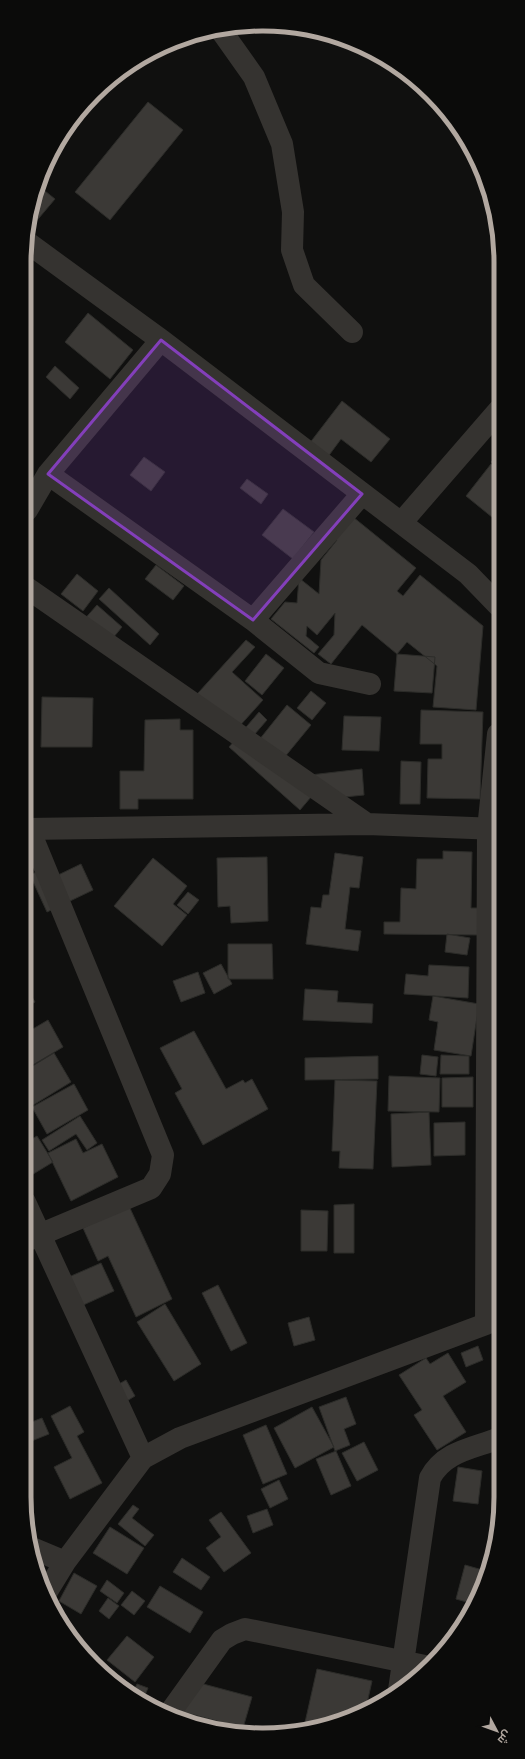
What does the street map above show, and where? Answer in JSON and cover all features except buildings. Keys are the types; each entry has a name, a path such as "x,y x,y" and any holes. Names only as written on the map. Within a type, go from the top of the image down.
{"street":[{"path":"224,34 254,77 282,144 293,212 292,250 304,285 352,332"},
{"path":"31,245 161,340 402,523 468,574 494,601"},
{"path":"31,505 48,474 161,340"},
{"path":"402,523 494,416"},
{"path":"48,474 253,620 319,673 370,684"},
{"path":"253,620 362,494"},
{"path":"31,591 367,824"},
{"path":"50,1587 66,1562 143,1458 180,1438 491,1327 494,810"},
{"path":"31,829 367,824 493,829"},
{"path":"31,836 163,1155 160,1174 151,1188 32,1238 143,1458"},
{"path":"400,1682 430,1478 436,1467 447,1457 494,1440"},
{"path":"37,1550 66,1562"},
{"path":"172,1709 222,1640 245,1629 421,1665"}],"highlighted area":[{"path":"161,340 362,494 253,620 48,474"}]}
